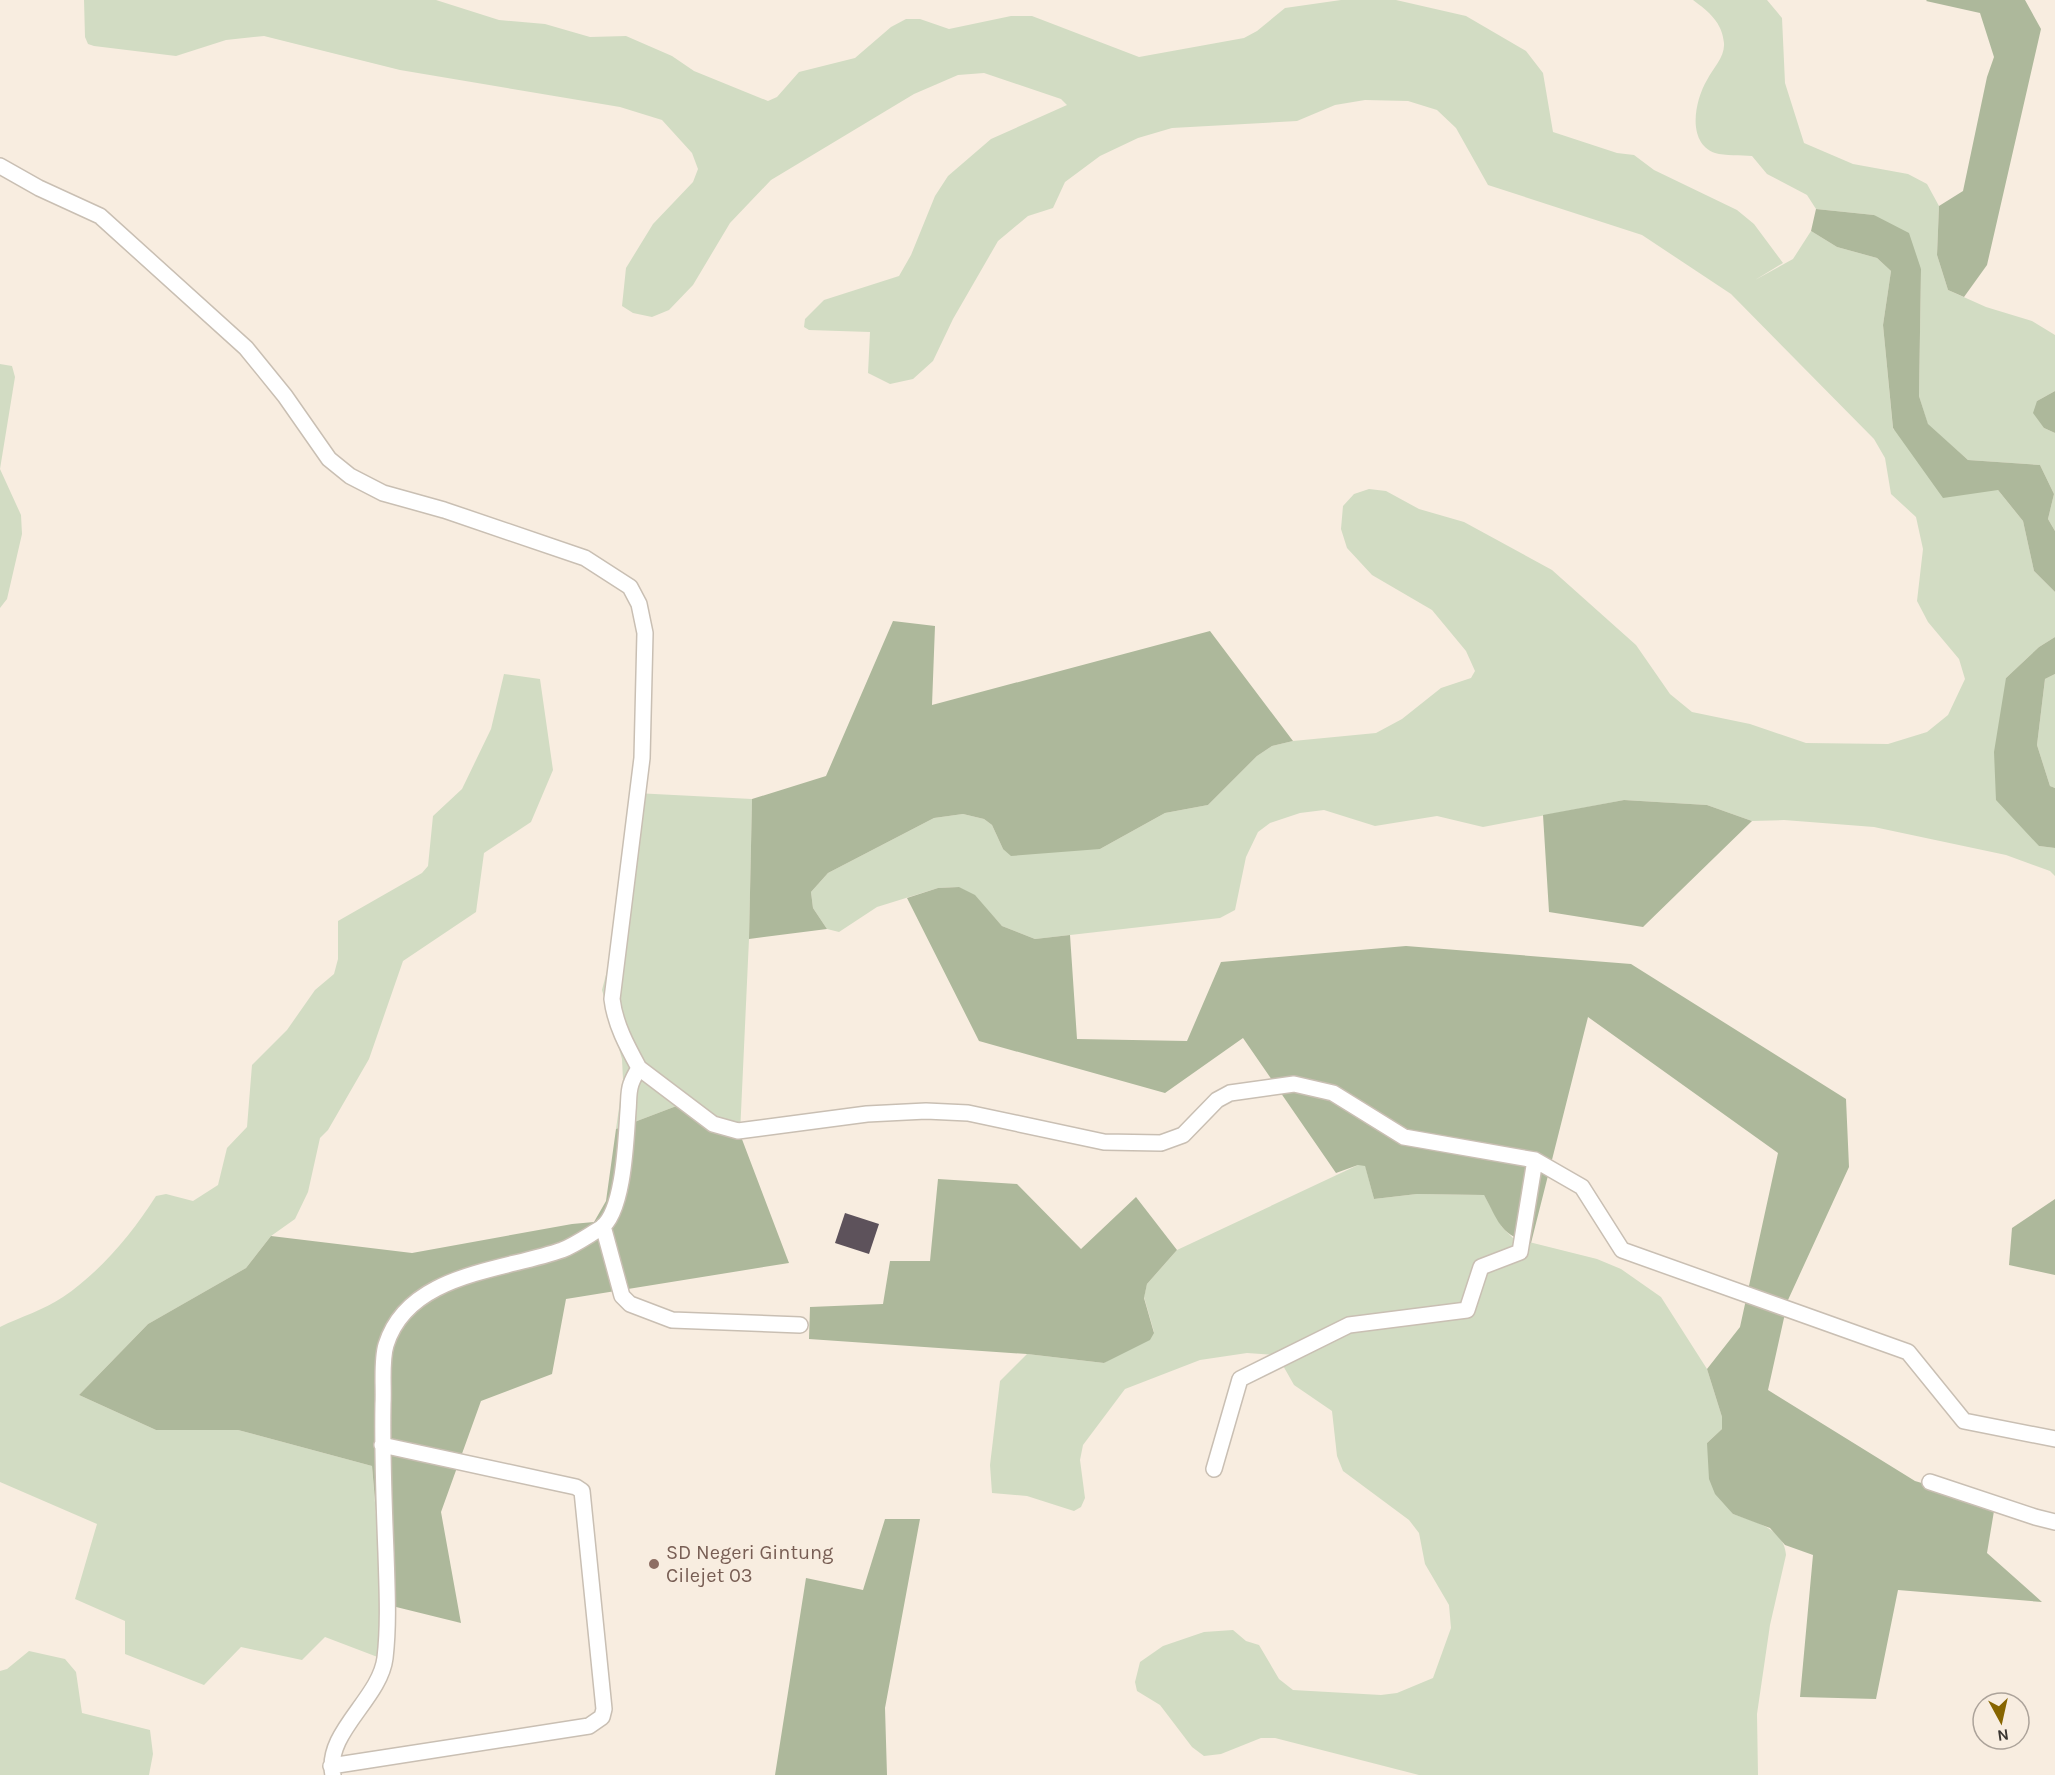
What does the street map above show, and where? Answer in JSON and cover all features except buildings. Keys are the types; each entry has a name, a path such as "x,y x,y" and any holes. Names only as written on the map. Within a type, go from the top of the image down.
{"street":[{"path":"0,166 39,188 100,216 246,348 285,396 329,459 350,476 382,494 444,510 585,558 630,588 639,604 645,633 642,758 612,999 614,1013 625,1044 639,1068 713,1124 738,1131 867,1114 926,1111 968,1113 1104,1142 1161,1143 1183,1135 1217,1100 1230,1094 1294,1084 1333,1093 1404,1137 1535,1160 1582,1187 1622,1250 1908,1353 1965,1421 2055,1439"},
{"path":"382,1445 582,1491 604,1709 602,1716 589,1726 332,1771 339,1737 377,1682 385,1659 387,1592 382,1445 385,1347 392,1329 411,1306 431,1292 468,1275 563,1250 603,1226 612,1215 617,1199 625,1156 630,1085 639,1068"},
{"path":"1214,1469 1240,1379 1350,1325 1467,1310 1481,1268 1520,1252 1535,1160"},
{"path":"603,1226 622,1296 630,1304 672,1320 800,1325"},
{"path":"1930,1482 2055,1522"}],"green space":[{"path":"84,0 436,0 499,20 545,24 590,37 626,36 672,56 694,71 768,101 777,97 799,72 855,58 891,27 906,19 920,19 949,29 1011,16 1032,16 1139,57 1244,38 1257,31 1285,8 1341,0 1396,0 1466,16 1526,51 1543,73 1553,132 1617,153 1634,155 1654,170 1737,210 1754,224 1783,263 1755,280 1793,259 1811,231 1837,247 1877,258 1891,271 1883,325 1893,429 1998,490 2023,521 2034,571 2055,592 2055,637 2039,647 2006,678 2039,846 2055,848 2055,876 2050,871 2006,855 1874,827 1784,820 1752,821 1707,805 1624,800 1483,827 1437,816 1375,826 1324,810 1300,813 1270,823 1258,832 1246,857 1235,910 1220,918 1035,939 1002,926 975,896 958,887 938,888 877,907 839,932 827,929 813,908 811,892 828,873 934,818 963,814 984,819 992,825 1003,849 1100,849 1165,813 1208,805 1257,756 1272,746 1293,741 1376,733 1402,719 1441,688 1471,678 1475,671 1466,651 1432,610 1372,575 1347,548 1341,529 1343,506 1354,494 1369,489 1386,491 1419,509 1464,522 1552,570 1636,645 1670,694 1692,712 1750,724 1806,743 1888,744 1927,732 1948,715 1965,679 1959,659 1928,622 1917,601 1923,549 1916,517 1891,494 1885,458 1874,439 1731,294 1642,235 1488,185 1456,128 1437,110 1408,101 1365,100 1335,105 1297,121 1172,128 1138,138 1100,156 1065,182 1053,208 1028,216 998,241 953,319 933,361 913,379 890,384 868,373 870,332 809,330 804,327 805,319 824,300 899,276 911,255 935,196 948,176 991,139 1067,105 1061,99 984,73 958,75 914,94 771,180 730,223 693,285 669,310 652,317 633,313 622,306 626,268 653,224 693,182 698,169 692,153 662,120 620,107 400,70 264,36 226,40 176,56 94,46 88,44 85,37"},
{"path":"1693,0 1767,0 1782,18 1785,83 1804,143 1853,164 1908,174 1927,184 1939,206 1937,255 1948,290 1986,307 2032,321 2055,335 2055,391 2037,401 2044,428 2055,433 2055,531 2048,519 2054,494 2040,465 1968,460 1928,425 1919,396 1921,269 1874,215 1816,209 1807,195 1767,174 1752,156 1715,153 1706,148 1700,140 1696,120 1699,98 1721,58 1724,43 1718,23"},
{"path":"1927,0 2025,0 2041,29 1987,265 1964,297 1948,290 1937,255 1939,206 1963,191 1987,77 1994,57 1980,13"},
{"path":"1816,209 1874,215 1909,233 1921,269 1919,396 1928,424 1968,460 2040,465 2054,494 2048,519 2055,531 2055,592 2034,571 2023,521 1998,490 1943,498 1893,428 1883,325 1891,271 1877,258 1837,247 1811,231"},
{"path":"0,364 12,366 15,377 0,469"},
{"path":"2055,391 2055,433 2044,428 2033,413 2037,401"},
{"path":"0,469 21,515 22,534 7,599 0,608"},
{"path":"893,621 935,626 932,705 1210,631 1293,741 1272,746 1257,756 1208,805 1165,813 1100,849 1011,856 1003,849 992,825 984,819 963,814 934,818 828,873 811,892 813,908 827,929 749,939 752,799 826,776"},
{"path":"2055,637 2055,674 2045,679 2037,745 2050,786 2055,788 2055,848 2039,846 1996,800 1994,752 2006,678 2039,647"},
{"path":"504,674 540,679 553,770 531,822 484,853 476,912 403,961 369,1059 328,1130 320,1138 308,1192 295,1219 271,1236 246,1268 148,1324 79,1395 156,1430 238,1430 372,1466 388,1661 325,1637 302,1660 241,1647 204,1685 125,1654 125,1621 75,1599 97,1524 0,1482 0,1327 56,1302 77,1287 126,1238 156,1196 166,1194 193,1201 218,1185 227,1148 247,1127 252,1065 287,1030 315,990 334,974 338,959 338,921 422,873 428,866 433,816 462,789 491,729"},
{"path":"2055,674 2055,788 2050,786 2037,745 2045,679"},
{"path":"635,793 752,799 749,939 740,1134 687,1102 616,1129 623,1080 622,1059 602,990 637,856"},
{"path":"1624,800 1707,805 1752,821 1643,927 1549,912 1543,815"},
{"path":"959,887 975,895 1002,926 1035,939 1070,935 1077,1039 1187,1041 1221,962 1406,946 1631,964 1846,1099 1849,1167 1788,1300 1768,1390 1915,1481 1995,1505 1987,1553 2042,1602 1898,1590 1876,1699 1800,1697 1813,1555 1785,1545 1770,1528 1733,1514 1715,1494 1709,1479 1707,1443 1722,1429 1722,1417 1707,1369 1740,1327 1778,1153 1588,1017 1531,1243 1513,1236 1501,1226 1484,1195 1417,1194 1374,1199 1365,1166 1358,1165 1336,1173 1243,1038 1165,1093 979,1041 907,898 938,888"},
{"path":"687,1102 740,1134 789,1263 566,1299 552,1374 481,1401 441,1512 461,1623 384,1604 372,1466 238,1430 156,1430 79,1395 148,1324 246,1268 271,1236 412,1253 594,1222 606,1201 616,1129"},
{"path":"1358,1165 1365,1165 1374,1199 1417,1194 1484,1195 1502,1227 1513,1238 1597,1259 1621,1269 1661,1297 1707,1369 1722,1417 1722,1429 1707,1443 1733,1514 1759,1523 1774,1532 1780,1538 1786,1555 1770,1625 1757,1714 1758,1775 1419,1775 1275,1738 1261,1738 1221,1754 1204,1756 1192,1747 1160,1705 1137,1691 1135,1682 1140,1662 1163,1646 1204,1632 1233,1630 1246,1641 1259,1645 1279,1679 1293,1690 1381,1695 1397,1693 1433,1678 1451,1628 1449,1605 1425,1564 1419,1533 1409,1520 1343,1471 1337,1456 1332,1411 1294,1385 1277,1355 1247,1353 1200,1360 1125,1389 1083,1445 1080,1460 1085,1498 1081,1507 1074,1511 1027,1496 992,1493 990,1465 1000,1381 1027,1354 1104,1363 1154,1332 1144,1297 1147,1284 1177,1250"},
{"path":"938,1179 1017,1184 1081,1249 1136,1197 1177,1250 1147,1284 1144,1298 1154,1333 1150,1340 1104,1363 1027,1354 809,1339 810,1307 883,1304 890,1261 930,1261"},
{"path":"2055,1199 2055,1275 2009,1265 2012,1228"},
{"path":"885,1519 920,1519 885,1708 887,1775 775,1775 806,1578 863,1590"},
{"path":"29,1651 65,1659 76,1672 82,1713 150,1730 153,1754 149,1775 0,1775 0,1671 7,1669"}],"place":[{"name":"SD Negeri Gintung Cilejet 03","path":"654,1564"}]}
